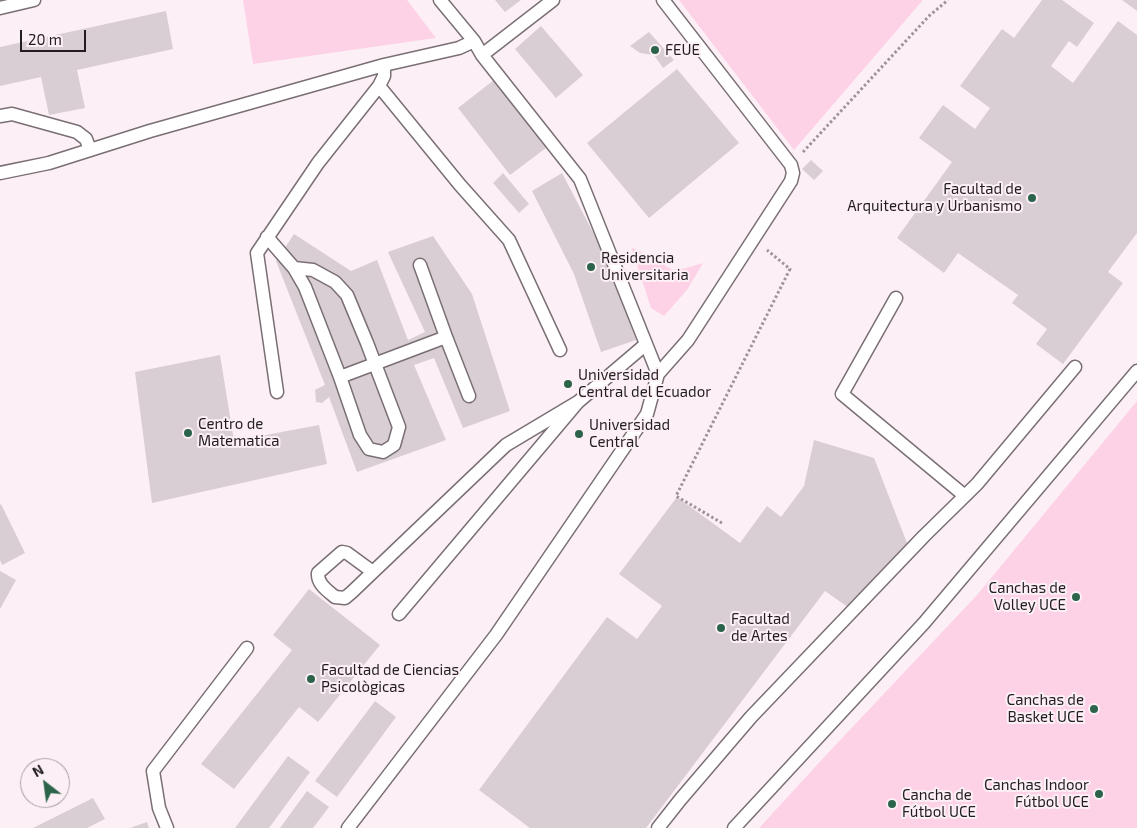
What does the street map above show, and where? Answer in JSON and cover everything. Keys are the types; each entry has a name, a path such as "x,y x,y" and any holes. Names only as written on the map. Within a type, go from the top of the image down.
{"lane":[{"path":"0,8 34,0"},
{"path":"440,0 474,41 482,55 580,179 658,374"},
{"path":"482,55 553,0"},
{"path":"348,828 496,635 647,414 658,374 688,340 791,181 793,172 791,165 663,0"},
{"path":"0,173 49,163 150,130 384,65 458,48 474,41"},
{"path":"277,392 257,252 318,163 379,86 384,76 384,65"},
{"path":"379,86 460,185 509,240 560,350"},
{"path":"0,116 12,114 77,132 86,139 90,150"},
{"path":"268,237 294,268 305,287 360,435 369,450 383,452 394,445 398,427 347,295 335,282 313,270 294,268"},
{"path":"420,265 469,396"},
{"path":"896,298 842,394 965,496"},
{"path":"340,377 446,337"},
{"path":"399,614 578,402 645,345"},
{"path":"658,828 751,717 977,484 1075,366"},
{"path":"734,828 924,623 1137,371"},
{"path":"373,572 506,445 578,402"},
{"path":"167,828 159,808 153,771 247,648"}],"path":[{"path":"791,165 929,16 948,0"},
{"path":"722,523 676,496 790,269 770,253"}],"shaded area":[{"path":"243,0 407,0 436,38 253,64"},
{"path":"679,0 923,0 794,150"},
{"path":"631,247 672,270 703,263 687,290 664,316 651,308"},
{"path":"1137,401 1137,828 759,828 977,595"}],"building":[{"path":"495,0 521,0 505,12"},
{"name":"Facultad de Arquitectura y Urbanismo","path":"1042,0 1062,0 1094,23 1077,47 1069,41 1051,66 1073,83 1118,21 1137,35 1137,233 1108,272 1123,283 1063,364 1036,344 1047,329 1012,303 1018,295 958,253 944,273 897,238 952,162 919,138 943,105 975,129 990,108 960,86 1002,29 1014,38"},
{"path":"1122,0 1137,0 1137,11"},
{"path":"166,11 173,49 77,70 85,108 49,115 41,77 0,86 0,47"},
{"path":"541,26 583,75 556,98 515,49"},
{"name":"FEUE","path":"649,32 674,60 663,68 654,55 640,53 630,46"},
{"path":"677,69 739,143 649,218 587,143"},
{"path":"494,80 546,148 510,175 458,108"},
{"path":"811,160 823,171 814,180 802,169"},
{"path":"503,173 529,204 519,213 493,183"},
{"name":"Residencia Universitaria","path":"562,173 608,261 636,340 601,352 574,274 532,191"},
{"path":"294,234 351,271 377,260 408,340 425,332 388,252 433,236 472,294 510,411 463,428 434,358 414,365 446,440 357,472 329,397 322,403 316,402 315,390 325,385 276,261"},
{"name":"Centro de Matematica","path":"220,355 234,441 319,425 327,464 152,503 135,372"},
{"name":"Facultad de Artes","path":"814,440 874,458 907,543 852,610 825,591 646,828 530,828 479,790 607,617 637,639 662,606 619,574 677,497 740,543 767,506 781,517 804,486"},
{"path":"1,504 25,553 2,565 0,560"},
{"path":"0,571 16,580 0,609"},
{"name":"Facultad de Ciencias Psicològicas","path":"309,589 380,645 318,722 299,707 234,789 201,764 292,650 273,635"},
{"path":"375,701 396,717 337,797 315,781"},
{"path":"288,756 310,772 269,828 235,828"},
{"path":"307,791 329,807 313,828 280,828"},
{"path":"93,798 105,819 87,828 33,828"},
{"path":"147,822 149,828 130,828"}],"place":[{"name":"FEUE","path":"655,50"},
{"name":"Facultad de Arquitectura y Urbanismo","path":"1032,198"},
{"name":"Residencia Universitaria","path":"591,267"},
{"name":"Universidad Central del Ecuador","path":"568,384"},
{"name":"Centro de Matematica","path":"188,433"},
{"name":"Universidad Central","path":"579,434"},
{"name":"Canchas de Volley UCE","path":"1076,597"},
{"name":"Facultad de Artes","path":"721,628"},
{"name":"Facultad de Ciencias Psicològicas","path":"311,679"},
{"name":"Canchas de Basket UCE","path":"1094,709"},
{"name":"Canchas Indoor Fútbol UCE","path":"1099,794"},
{"name":"Cancha de Fútbol UCE","path":"892,804"}]}
